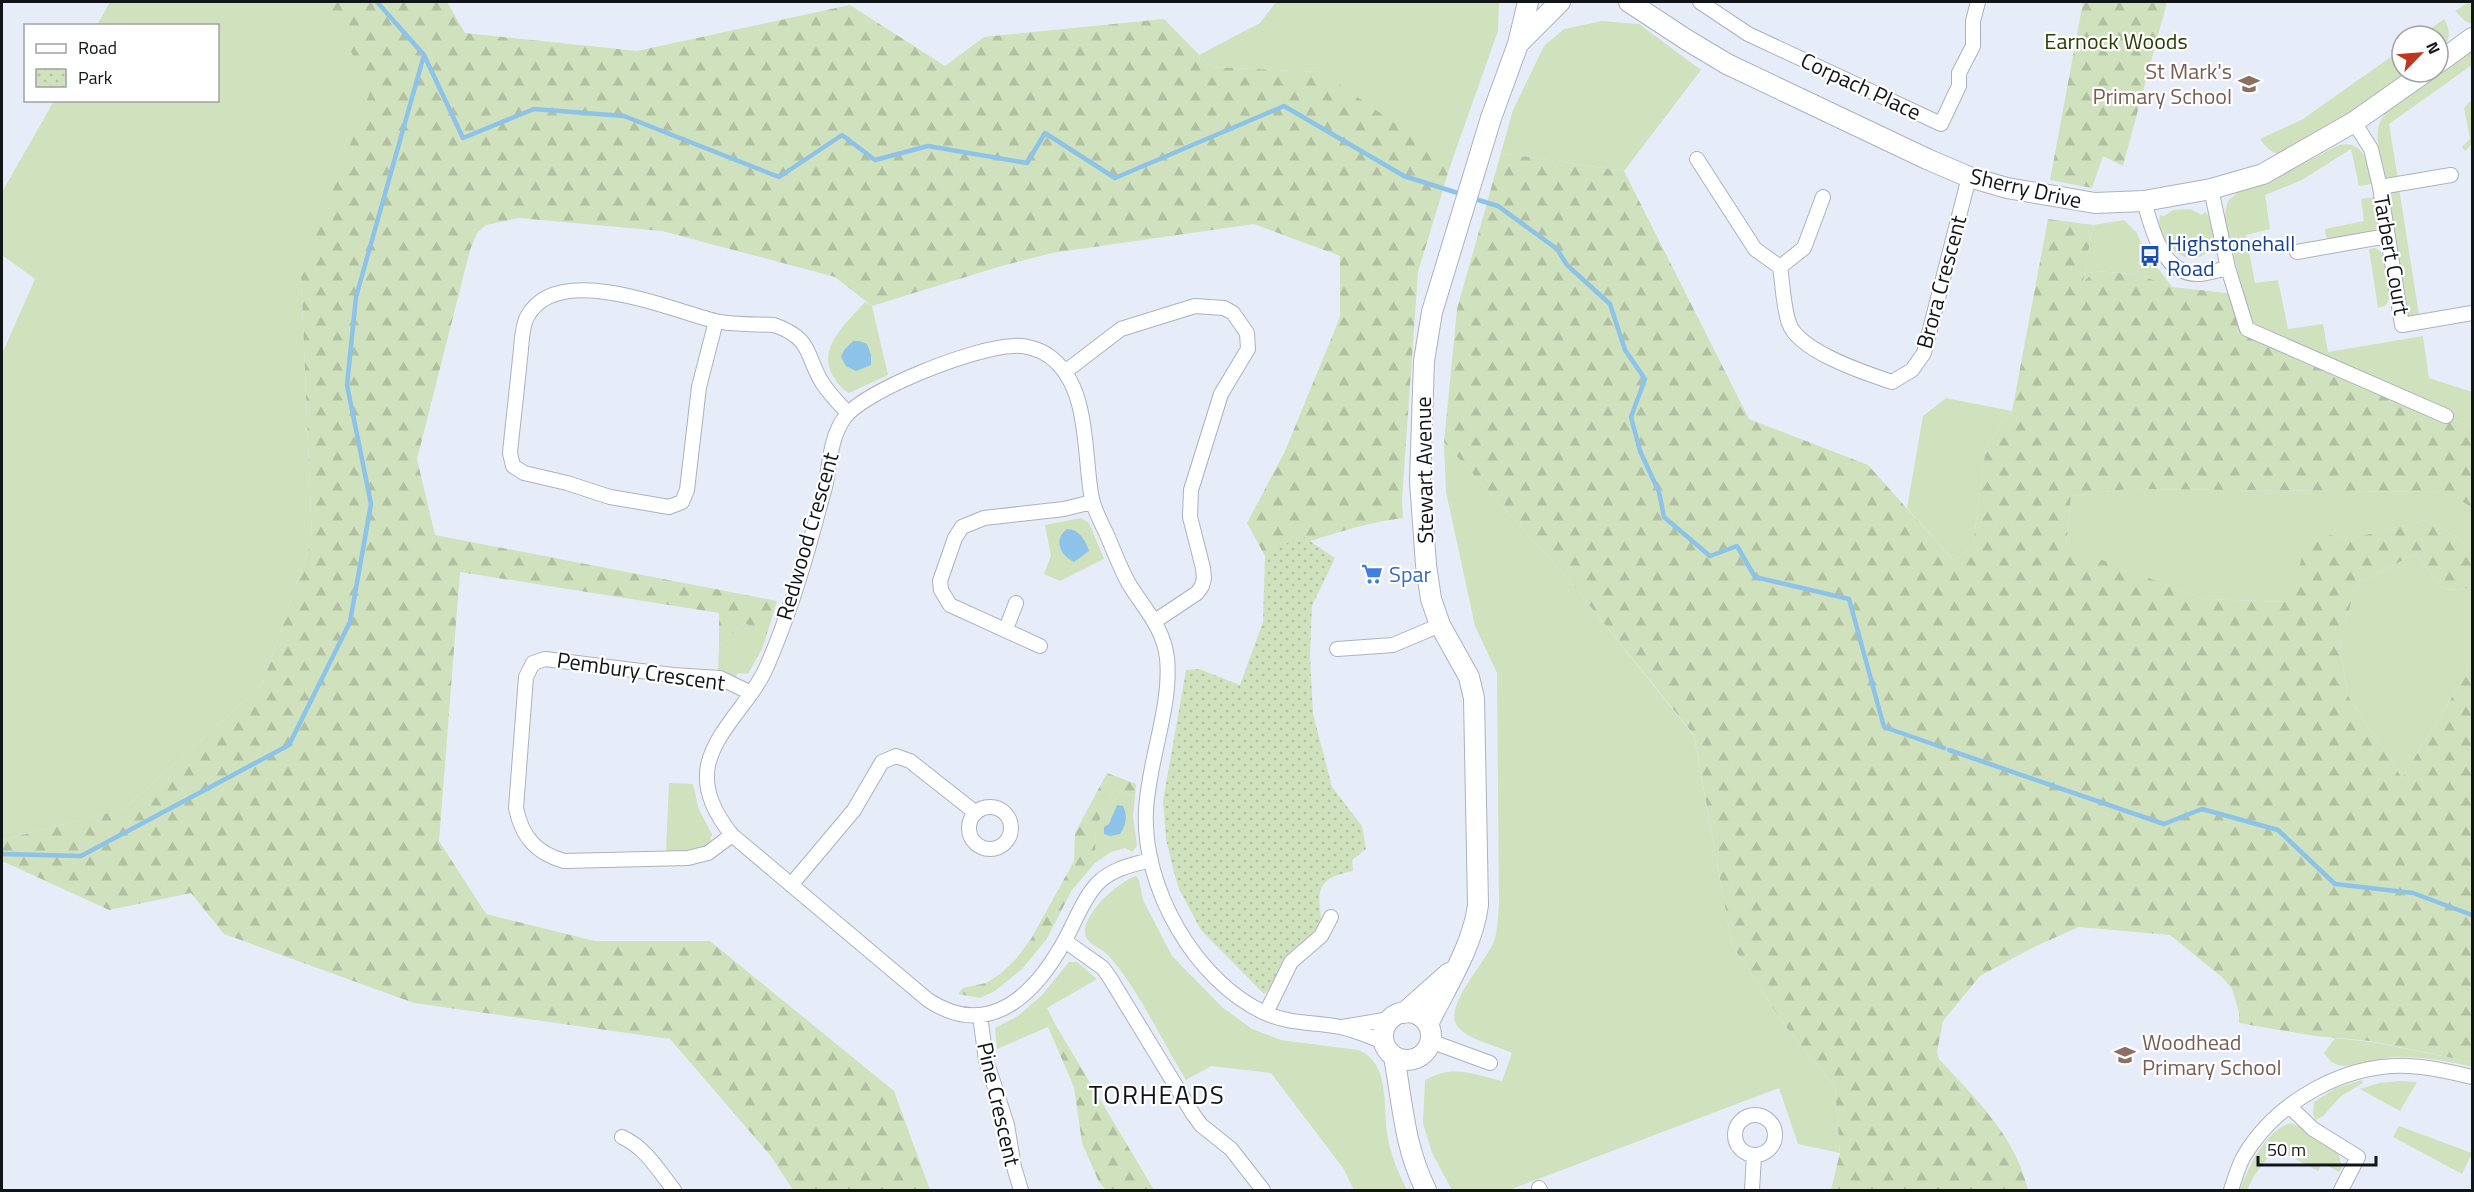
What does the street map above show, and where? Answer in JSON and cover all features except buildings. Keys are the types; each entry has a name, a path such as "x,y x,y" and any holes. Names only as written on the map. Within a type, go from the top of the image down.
{"street":[{"name":"Stewart Avenue","path":"1429,1032 1455,967 1469,943 1475,926 1478,905 1474,716 1469,677 1440,625 1431,599 1426,565 1420,481 1424,361 1432,312 1444,270 1491,118 1518,45 1528,2"},
{"name":"Stewart Avenue","path":"1518,45 1560,2"},
{"name":"Sherry Drive","path":"1611,2 1632,4 1687,40 1764,83 1969,177 2038,194 2095,203 2144,201 2211,189 2263,174 2354,122 2409,84"},
{"name":"Corpach Place","path":"1700,2 1716,6 1748,34 1941,124 1959,86 1959,73 1973,46 1973,21 1978,2"},
{"path":"2450,54 2472,38"},
{"name":"Tarbert Court","path":"2354,122 2371,149 2380,187 2402,325 2472,313"},
{"path":"1697,159 1755,249 1780,267 1804,248 1823,197"},
{"path":"2380,187 2451,176"},
{"name":"Brora Crescent","path":"1780,267 1789,325 1812,349 1858,371 1892,382 1912,370 1924,353 1969,177"},
{"path":"2211,189 2228,268 2247,329 2446,416"},
{"path":"2144,201 2153,231 2163,253 2177,268 2199,274 2228,268"},
{"path":"2297,252 2387,236"},
{"path":"716,321 699,387 691,469 682,502 669,507 610,497 567,483 524,473 513,466 510,453 527,317 544,301 567,290 589,290 690,312 716,321 774,325 792,333 803,343 812,356 822,382 848,413 889,388 936,366 1003,347 1027,346 1047,355 1066,371 1075,392 1085,438 1092,502 1118,563 1155,621 1165,646 1168,663 1166,688 1145,812 1150,860 1168,911 1184,940 1223,984 1246,1002 1266,1013 1303,1024 1340,1027 1413,1013 1429,1032 1490,1063"},
{"path":"1066,371 1121,329 1195,306 1224,308 1233,313 1246,333 1248,349 1221,394 1191,490 1190,518 1203,568 1202,586 1197,593 1155,621"},
{"name":"Redwood Crescent","path":"848,413 838,428 812,536 766,670 714,747 709,763 708,785 714,809 732,835 928,1000 948,1011 964,1016 980,1016 1008,1006 1023,995 1047,968 1095,886 1102,879 1127,866 1150,860"},
{"path":"1040,646 1006,628 950,605 945,598 940,581 958,532 966,524 984,518 1064,509 1092,502"},
{"path":"1006,628 1016,603"},
{"path":"1337,649 1378,648 1393,645 1440,625"},
{"name":"Pembury Crescent","path":"732,835 708,853 688,858 564,861 548,856 534,847 519,824 516,808 526,677 533,663 545,659 673,675 720,678 751,693"},
{"path":"791,885 854,810 882,762 891,757 902,756 910,761 976,813"},
{"path":"1266,1013 1291,962 1321,936 1331,917"},
{"path":"1065,940 1103,968 1197,1120 1231,1149 1263,1191"},
{"name":"Stewart Avenue","path":"1397,1016 1455,967"},
{"name":"Pine Crescent","path":"980,1016 986,1060 1007,1125 1014,1167 1021,1191"},
{"path":"1397,1016 1383,1033 1402,1102 1408,1145 1426,1191"},
{"path":"1340,1027 1389,1049 1406,1060 1419,1057"},
{"path":"1402,1102 1419,1057 1428,1048 1429,1032"},
{"path":"2231,1191 2244,1157 2264,1129 2289,1106 2328,1082 2372,1069 2408,1066 2472,1077"},
{"path":"2289,1106 2313,1129 2358,1157 2341,1191"},
{"path":"622,1137 635,1143 645,1152 674,1191"},
{"path":"1752,1191 1754,1155"}],"green space":[{"path":"110,2 329,2 375,97 301,275 312,539 262,685 124,809 2,840 2,354 35,279 2,255 2,192 53,102 219,102 219,24 98,24"},
{"path":"328,2 447,2 465,33 637,51 850,5 945,66 984,37 1164,19 1211,67 1322,72 1451,163 1418,272 1402,500 1403,518 1351,529 1265,556 1247,523 1285,451 1340,317 1340,256 1254,224 1052,253 998,267 872,306 835,277 662,231 519,218 486,225 477,233 470,250 417,459 435,535 777,601 767,634 744,623 719,646 719,613 460,572 439,841 486,914 595,941 710,941 894,1091 930,1190 793,1190 770,1155 670,1039 414,1003 224,934 191,893 109,910 2,861 2,840 124,809 262,685 312,539 301,275 370,92"},
{"path":"1276,2 1499,2 1498,31 1449,169 1322,72 1211,67 1199,55 1260,23"},
{"name":"Earnock Woods","path":"2083,2 2167,2 2123,166 2103,156 2092,188 2050,180"},
{"path":"2472,2 2472,24 2465,21 2455,11"},
{"path":"2444,19 2446,24 2437,24"},
{"path":"1602,21 1639,24 1701,70 1624,171 1501,153 1513,110 1544,46 1564,29"},
{"path":"2472,50 2472,65 2450,81 2450,66"},
{"path":"2390,57 2390,84 2393,84 2346,117 2279,154 2268,149 2260,139 2303,119"},
{"path":"2425,84 2445,84 2389,124 2398,179 2384,181 2378,136 2381,119 2386,112"},
{"path":"2470,101 2472,103 2472,144 2465,151 2462,147 2470,139 2464,108"},
{"path":"2348,144 2360,150 2367,162 2372,184 2359,186 2351,149 2302,180 2265,195 2270,229 2246,235 2255,283 2278,280 2288,329 2323,324 2328,352 2423,336 2429,378 2472,392 2472,428 2247,329 2236,294 2243,292 2225,222 2228,201 2238,192 2275,178 2339,145"},
{"path":"1501,153 1624,171 1749,419 1868,465 1954,561 1973,545 1986,446 2012,411 2048,219 2093,225 2083,282 2096,271 2140,275 2172,287 2236,294 2247,329 2472,428 2472,508 2449,492 2128,489 2071,496 2066,546 2203,599 2290,602 2309,530 2349,539 2426,520 2459,538 2472,550 2472,588 2443,590 2416,553 2355,586 2340,648 2348,696 2402,778 2472,665 2472,1062 2370,1041 2315,1036 2239,1023 2239,1013 2232,989 2223,978 2170,935 2079,927 2036,946 1980,976 1943,1021 1937,1052 1939,1059 1993,1119 2014,1153 2028,1190 1831,1190 1840,1153 1835,1087 1783,1023 1732,945 1694,735 1569,580 1444,442 1457,309"},
{"path":"2399,188 2419,315 2406,317 2386,191"},
{"path":"2374,197 2379,225 2374,232 2330,239 2326,237 2325,229 2364,221 2361,199"},
{"path":"2190,209 2202,215 2205,212 2212,220 2215,239 2208,251 2199,257 2189,258 2170,247 2163,237 2160,215 2164,216 2173,210"},
{"path":"2124,220 2137,233 2145,251 2172,287 2140,275 2097,271 2083,282 2093,225"},
{"path":"2375,248 2383,255 2390,298 2386,305 2378,308 2369,249"},
{"path":"865,302 872,306 888,375 849,393 833,376 828,355 836,336"},
{"path":"1946,398 2012,411 1986,446 1973,545 1954,561 1907,508 1923,416"},
{"path":"1444,442 1569,580 1694,736 1732,945 1783,1023 1835,1087 1840,1153 1798,1144 1779,1088 1509,1190 1452,1190 1432,1153 1423,1123 1425,1080 1435,1075 1454,1071 1502,1081 1512,1053 1469,1036 1458,1027 1454,1019 1455,1008 1460,997 1490,950 1497,928 1499,904 1497,673 1475,626 1446,492"},
{"path":"2128,489 2450,492 2472,508 2472,550 2459,538 2426,520 2349,539 2309,531 2291,602 2203,599 2066,547 2071,496"},
{"path":"1081,518 1089,523 1104,559 1060,581 1044,574 1051,556 1045,525"},
{"path":"1301,535 1335,558 1312,606 1310,655 1313,714 1332,787 1362,826 1366,849 1352,860 1353,871 1337,875 1322,886 1319,900 1321,918 1319,925 1311,936 1284,959 1271,987 1264,994 1201,930 1179,889 1166,839 1163,801 1186,670 1199,669 1240,685 1263,622 1265,556"},
{"path":"2416,553 2443,590 2472,588 2472,665 2402,778 2348,696 2340,648 2355,586"},
{"path":"744,623 767,634 762,649 748,674 738,673 736,677 718,671 719,646"},
{"path":"1107,773 1136,784 1135,796 1114,791 1096,827 1095,863 1072,890 1046,940 1022,969 995,991 980,998 958,994 963,988 986,983 1000,974 1015,960 1031,939 1074,861 1075,833"},
{"path":"669,783 693,784 699,810 712,834 710,840 713,842 696,849 666,851"},
{"path":"1114,791 1135,796 1133,816 1137,846 1132,852 1125,848 1111,852 1095,863 1096,827"},
{"path":"1136,876 1143,900 1172,956 1222,1007 1252,1029 1281,1040 1358,1050 1375,1064 1383,1086 1390,1148 1407,1190 1354,1190 1343,1168 1271,1073 1211,1066 1186,1080 1119,968 1107,954 1086,937 1085,929 1094,910 1111,892"},
{"path":"1069,962 1077,962 1097,979 1047,1008 1055,1024 997,1049 995,1028 1018,1016 1042,995"},
{"path":"1055,1024 1154,1190 1106,1190 1099,1182 1082,1143 1074,1087 1048,1027"},
{"path":"2335,1038 2372,1042 2472,1062 2472,1067 2433,1059 2403,1057 2351,1066 2338,1065 2324,1053"},
{"path":"2362,1080 2363,1083 2341,1096 2323,1116 2315,1120 2314,1102 2336,1088"},
{"path":"2417,1082 2400,1111 2360,1089 2379,1083"},
{"path":"2291,1123 2338,1152 2342,1167 2339,1172 2322,1163 2318,1171 2275,1148 2254,1176 2247,1190 2240,1190 2253,1161 2266,1141 2282,1127"},
{"path":"2399,1126 2472,1153 2462,1174 2393,1137"}],"water":[{"path":"853,341 867,344 871,355 871,365 856,371 846,366 841,357"},
{"path":"1067,529 1081,536 1089,551 1074,562 1065,555 1060,547 1060,538"},
{"path":"1117,805 1125,809 1124,828 1120,834 1110,836 1104,834 1104,827 1109,824"}],"waterway":[{"path":"377,2 424,55"},
{"path":"2,854 81,856 289,745 350,622 371,504 347,385 356,297 424,55 463,138 534,109 624,116 779,177 842,135 875,160 928,146 1027,163 1045,133 1115,178 1284,106 1404,176 1464,195"},
{"path":"1472,198 1498,206 1557,249 1567,265 1610,304 1625,350 1645,379 1631,417 1640,451 1659,492 1664,517 1710,556 1737,546 1755,577 1849,599 1884,727 1944,748"},
{"path":"1949,750 2164,824 2202,809 2278,830 2335,884 2413,893 2472,915"}],"place":[{"name":"St Mark's Primary School","path":"2249,84"},
{"name":"Highstonehall Road","path":"2150,256"},
{"name":"Spar","path":"1372,574"},
{"name":"Woodhead Primary School","path":"2125,1055"}],"district":[{"name":"TORHEADS","path":"1157,1095"}]}
